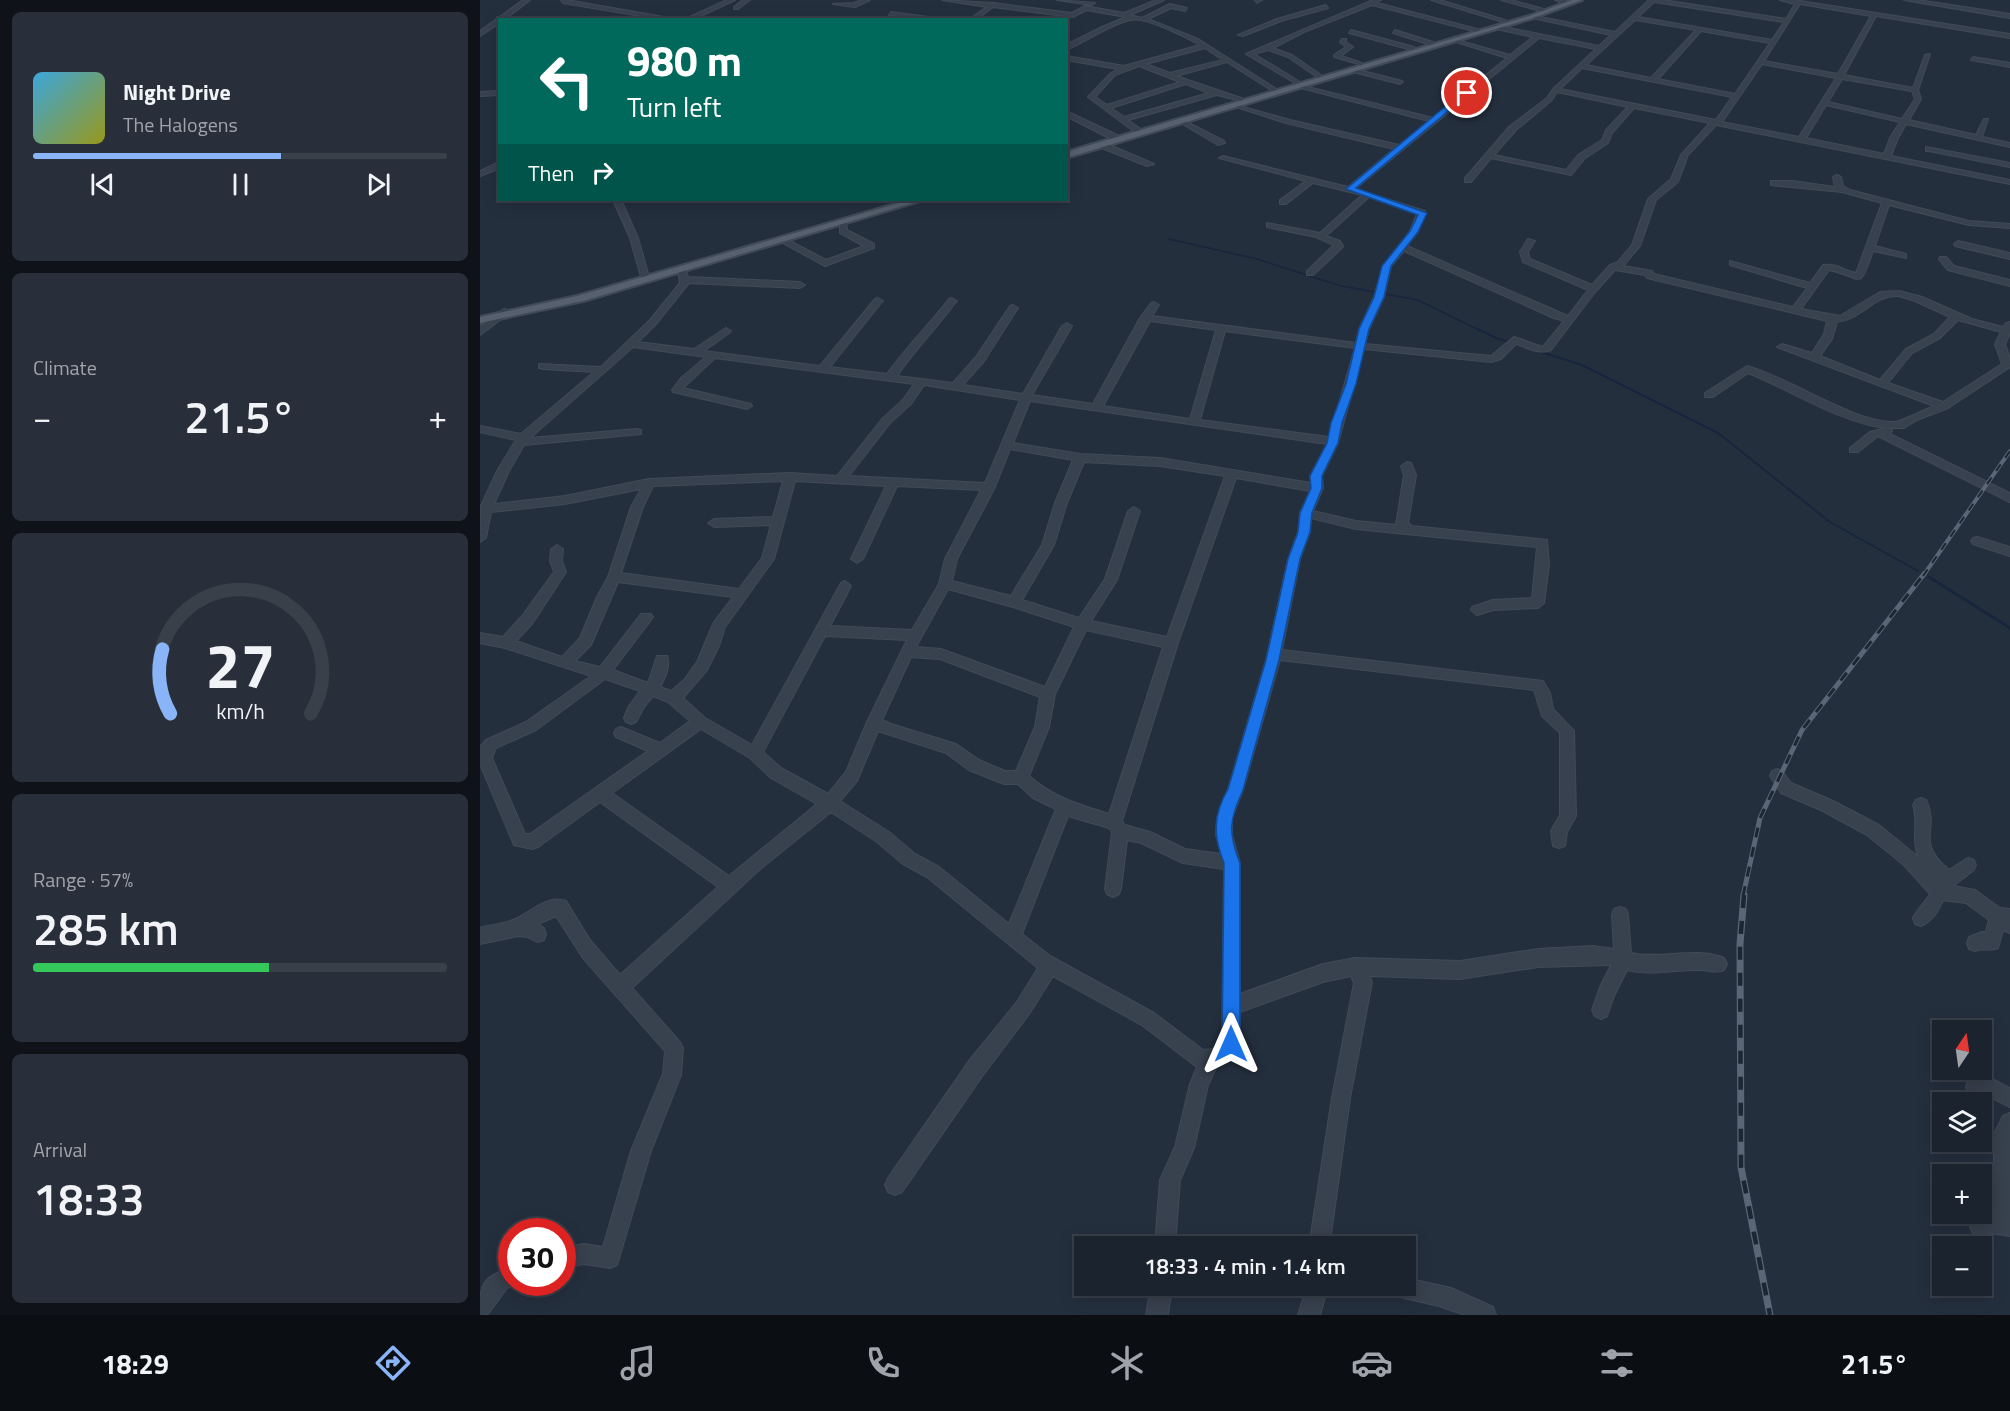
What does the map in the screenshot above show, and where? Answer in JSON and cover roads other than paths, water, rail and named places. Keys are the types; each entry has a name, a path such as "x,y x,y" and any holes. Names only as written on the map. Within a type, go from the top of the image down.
{"main road":[{"path":"1297,84 1351,70 1579,0"},
{"path":"1068,152 1544,10 1565,1"},
{"path":"1068,153 1102,145 1238,102"},
{"path":"505,313 645,277 902,201"},
{"path":"480,318 579,299 684,275 843,222 915,201"}],"street":[{"path":"503,18 527,0"},
{"path":"554,0 613,7 668,18"},
{"path":"691,18 732,0"},
{"path":"736,8 747,0"},
{"path":"836,4 856,5 867,0"},
{"path":"945,0 1073,15"},
{"path":"1060,0 1095,2"},
{"path":"1122,16 1161,0"},
{"path":"1434,0 1505,21"},
{"path":"1504,0 1544,10"},
{"path":"1468,180 1514,129 1550,99 1555,90 1653,0 1788,21"},
{"path":"1783,0 2010,36"},
{"path":"1907,0 2010,16"},
{"path":"1433,120 1297,84 1249,54 1268,48 1311,27 1375,1 1478,30"},
{"path":"613,7 624,2"},
{"path":"1068,19 1095,2"},
{"path":"1145,318 1491,359 1498,357 1510,343 1544,350 1571,320 1593,289 1614,267 1621,264 1636,246 1652,199 1675,180 1676,166 1683,159 1685,152 1716,122 1788,21 1796,2"},
{"path":"974,18 993,5"},
{"path":"1142,20 1170,6 1185,9"},
{"path":"1241,34 1282,19 1326,7"},
{"path":"1084,8 1142,20 1184,34 1276,91"},
{"path":"1022,15 1030,10"},
{"path":"891,14 921,18"},
{"path":"1801,140 1874,15"},
{"path":"1531,16 1615,34"},
{"path":"1068,47 1104,28 1130,18"},
{"path":"1634,18 1774,42"},
{"path":"1282,19 1311,27"},
{"path":"480,34 498,21"},
{"path":"1494,27 1599,48"},
{"path":"1653,80 1700,29"},
{"path":"1351,32 1412,48"},
{"path":"1395,32 1431,43"},
{"path":"1350,189 1537,36"},
{"path":"1452,39 1511,57"},
{"path":"1344,40 1343,42 1350,47 1336,56 1360,64"},
{"path":"1138,130 1091,97 1113,74 1124,68 1205,46"},
{"path":"1268,48 1290,56 1319,76"},
{"path":"1887,157 1911,106 1918,99 1915,90 1928,55"},
{"path":"1068,58 1124,68"},
{"path":"1973,59 2010,65"},
{"path":"1167,76 1229,60"},
{"path":"1787,60 1811,63 1809,66 1819,68 1828,66 1841,73"},
{"path":"1760,62 1841,73 1915,90"},
{"path":"1140,64 1288,122 1400,148"},
{"path":"1581,66 1735,96"},
{"path":"1351,70 1400,82"},
{"path":"1105,108 1185,82"},
{"path":"1555,90 2010,182"},
{"path":"480,94 498,93"},
{"path":"1123,119 1216,93"},
{"path":"1824,103 2010,145"},
{"path":"1490,156 1552,172 1568,173 1581,157 1605,141 1609,132 1632,105"},
{"path":"1068,114 1114,137"},
{"path":"1977,138 1986,120"},
{"path":"1181,121 1221,143"},
{"path":"1102,145 1150,164"},
{"path":"1929,149 2010,165"},
{"path":"480,638 506,643 564,663 603,673 673,698 700,722 754,754 776,773 830,803 883,837 909,859 933,872 1012,937 1051,964 1148,1019 1200,1059 1210,1060 1222,1056 1231,1044 1232,863 1224,844 1223,828 1226,807 1235,790 1274,654 1306,513 1317,488 1316,476 1333,443 1364,329 1379,297 1387,266 1418,225 1422,212 1350,189 1223,158"},
{"path":"480,174 498,166"},
{"path":"1837,177 1839,188 1842,190"},
{"path":"1283,202 1312,180"},
{"path":"1774,183 1792,183 1842,190 1976,224 2010,226"},
{"path":"1318,236 1321,236 1368,194"},
{"path":"617,201 634,238 645,277"},
{"path":"1795,310 1828,266 1851,276 1860,276 1886,202"},
{"path":"787,243 825,263 871,246 843,231 843,222"},
{"path":"1270,225 1336,242 1339,246 1310,273"},
{"path":"1531,241 1523,254 1530,262 1593,289"},
{"path":"1958,244 2010,256"},
{"path":"1402,247 1557,316 1571,320"},
{"path":"1870,247 1903,256"},
{"path":"1943,259 1951,267 2010,283"},
{"path":"1733,263 1811,286"},
{"path":"1614,267 1649,273 1650,276 1700,289 1728,293 1832,319 1840,320 1863,309 1883,294 1890,293 1913,298 1957,315 2007,327 2000,344 2007,365 1944,406 1913,418 1900,426 1874,434 1854,450"},
{"path":"481,531 484,506 493,496 503,471 523,440 540,422 603,370 653,322 684,275 800,285"},
{"path":"890,378 909,350 932,328 952,301"},
{"path":"822,370 878,302"},
{"path":"1096,409 1154,305"},
{"path":"955,387 980,359 1013,308"},
{"path":"480,332 505,313"},
{"path":"1882,384 1909,351 1937,336 1957,315"},
{"path":"1814,357 1824,344 1832,326 1832,319"},
{"path":"620,987 730,886 830,803 852,776 907,651 945,584 951,559 988,487 1026,397 1067,326"},
{"path":"1194,422 1222,327"},
{"path":"696,352 726,331"},
{"path":"631,344 921,382 1096,409 1323,439 1333,443"},
{"path":"1782,347 1944,406"},
{"path":"713,354 706,363 680,384 677,390 747,406"},
{"path":"543,366 603,370"},
{"path":"1709,395 1747,369 1872,422 1900,426"},
{"path":"841,478 886,421 907,402 921,382"},
{"path":"1800,407 1811,401 1818,401"},
{"path":"480,429 523,440 637,432"},
{"path":"1880,433 2010,498"},
{"path":"1005,445 1080,458 1130,459 1232,473 1317,488"},
{"path":"1014,602 1048,545 1061,503 1080,458"},
{"path":"1407,466 1410,475 1402,524 1409,530"},
{"path":"1113,889 1117,827 1171,644 1232,473"},
{"path":"673,698 696,677 717,637 719,626 768,559 776,521 790,477"},
{"path":"484,506 565,500 649,483 686,480 841,478 988,487"},
{"path":"857,559 893,482"},
{"path":"564,663 586,641 603,597 614,577 638,507 649,483"},
{"path":"1021,778 1042,727 1048,694 1082,624 1111,580 1134,511"},
{"path":"1306,513 1337,522 1543,543 1538,603 1493,605 1477,610"},
{"path":"714,523 776,521"},
{"path":"1977,541 2010,552"},
{"path":"506,643 526,620 560,572 556,561 557,549"},
{"path":"614,577 744,594"},
{"path":"945,584 1014,602 1082,624 1171,644"},
{"path":"754,754 845,586"},
{"path":"646,617 603,673 584,689 531,726 483,750 520,840 532,842 700,722"},
{"path":"820,631 915,635"},
{"path":"907,651 940,654 1048,694"},
{"path":"1274,654 1538,685 1543,693 1547,712 1567,730 1568,816 1559,831 1559,841"},
{"path":"631,718 634,709 652,690 662,673 662,660"},
{"path":"874,722 887,729 951,748 974,765 1004,777 1021,778 1038,792 1074,812 1144,837 1183,856 1232,863"},
{"path":"621,733 662,750"},
{"path":"1777,776 1785,788 1828,806 1873,830 1911,860 1930,884 1943,886 1969,897 2006,919 1992,942 1982,940 1976,943"},
{"path":"601,794 730,886"},
{"path":"1012,937 1065,805"},
{"path":"1921,805 1925,816 1919,832 1928,861 1943,874 1943,886"},
{"path":"1921,918 1931,908 1943,886 1968,865"},
{"path":"515,928 546,910 560,907 572,921 578,938 591,955 674,1048 672,1075 641,1151 610,1258 584,1254 576,1255"},
{"path":"1601,1010 1609,985 1620,968 1623,947 1620,915"},
{"path":"480,936 515,928 534,929 538,934"},
{"path":"1231,1006 1323,973 1355,968 1460,970 1538,958 1593,955 1608,956 1634,963 1676,964 1701,961 1718,964"},
{"path":"895,1185 976,1068 1023,1008 1051,964"},
{"path":"1324,1236 1341,1098 1363,982 1355,968"},
{"path":"1166,1236 1170,1180 1184,1148 1199,1084 1210,1060"},
{"path":"1975,1087 1992,1088 2010,1098"},
{"path":"1996,1226 2004,1186 2004,1134 2010,1123"},
{"path":"480,1306 498,1284"},
{"path":"1416,1291 1448,1297 1474,1307 1485,1315"},
{"path":"1157,1315 1160,1296"},
{"path":"1309,1315 1315,1296"}],"waterway":[{"path":"1169,239 1257,259 1341,286 1375,292"},
{"path":"1385,294 1418,300 1481,331"},
{"path":"1478,329 1496,338 1525,347"},
{"path":"1535,350 1582,365 1718,433 1830,522 1918,571"},
{"path":"1929,577 2010,628"}],"railway":[{"path":"1923,576 2010,451"},
{"path":"1743,896 1760,818 1802,730 1924,574"},
{"path":"1744,895 1740,944 1741,1167 1770,1315"}]}
